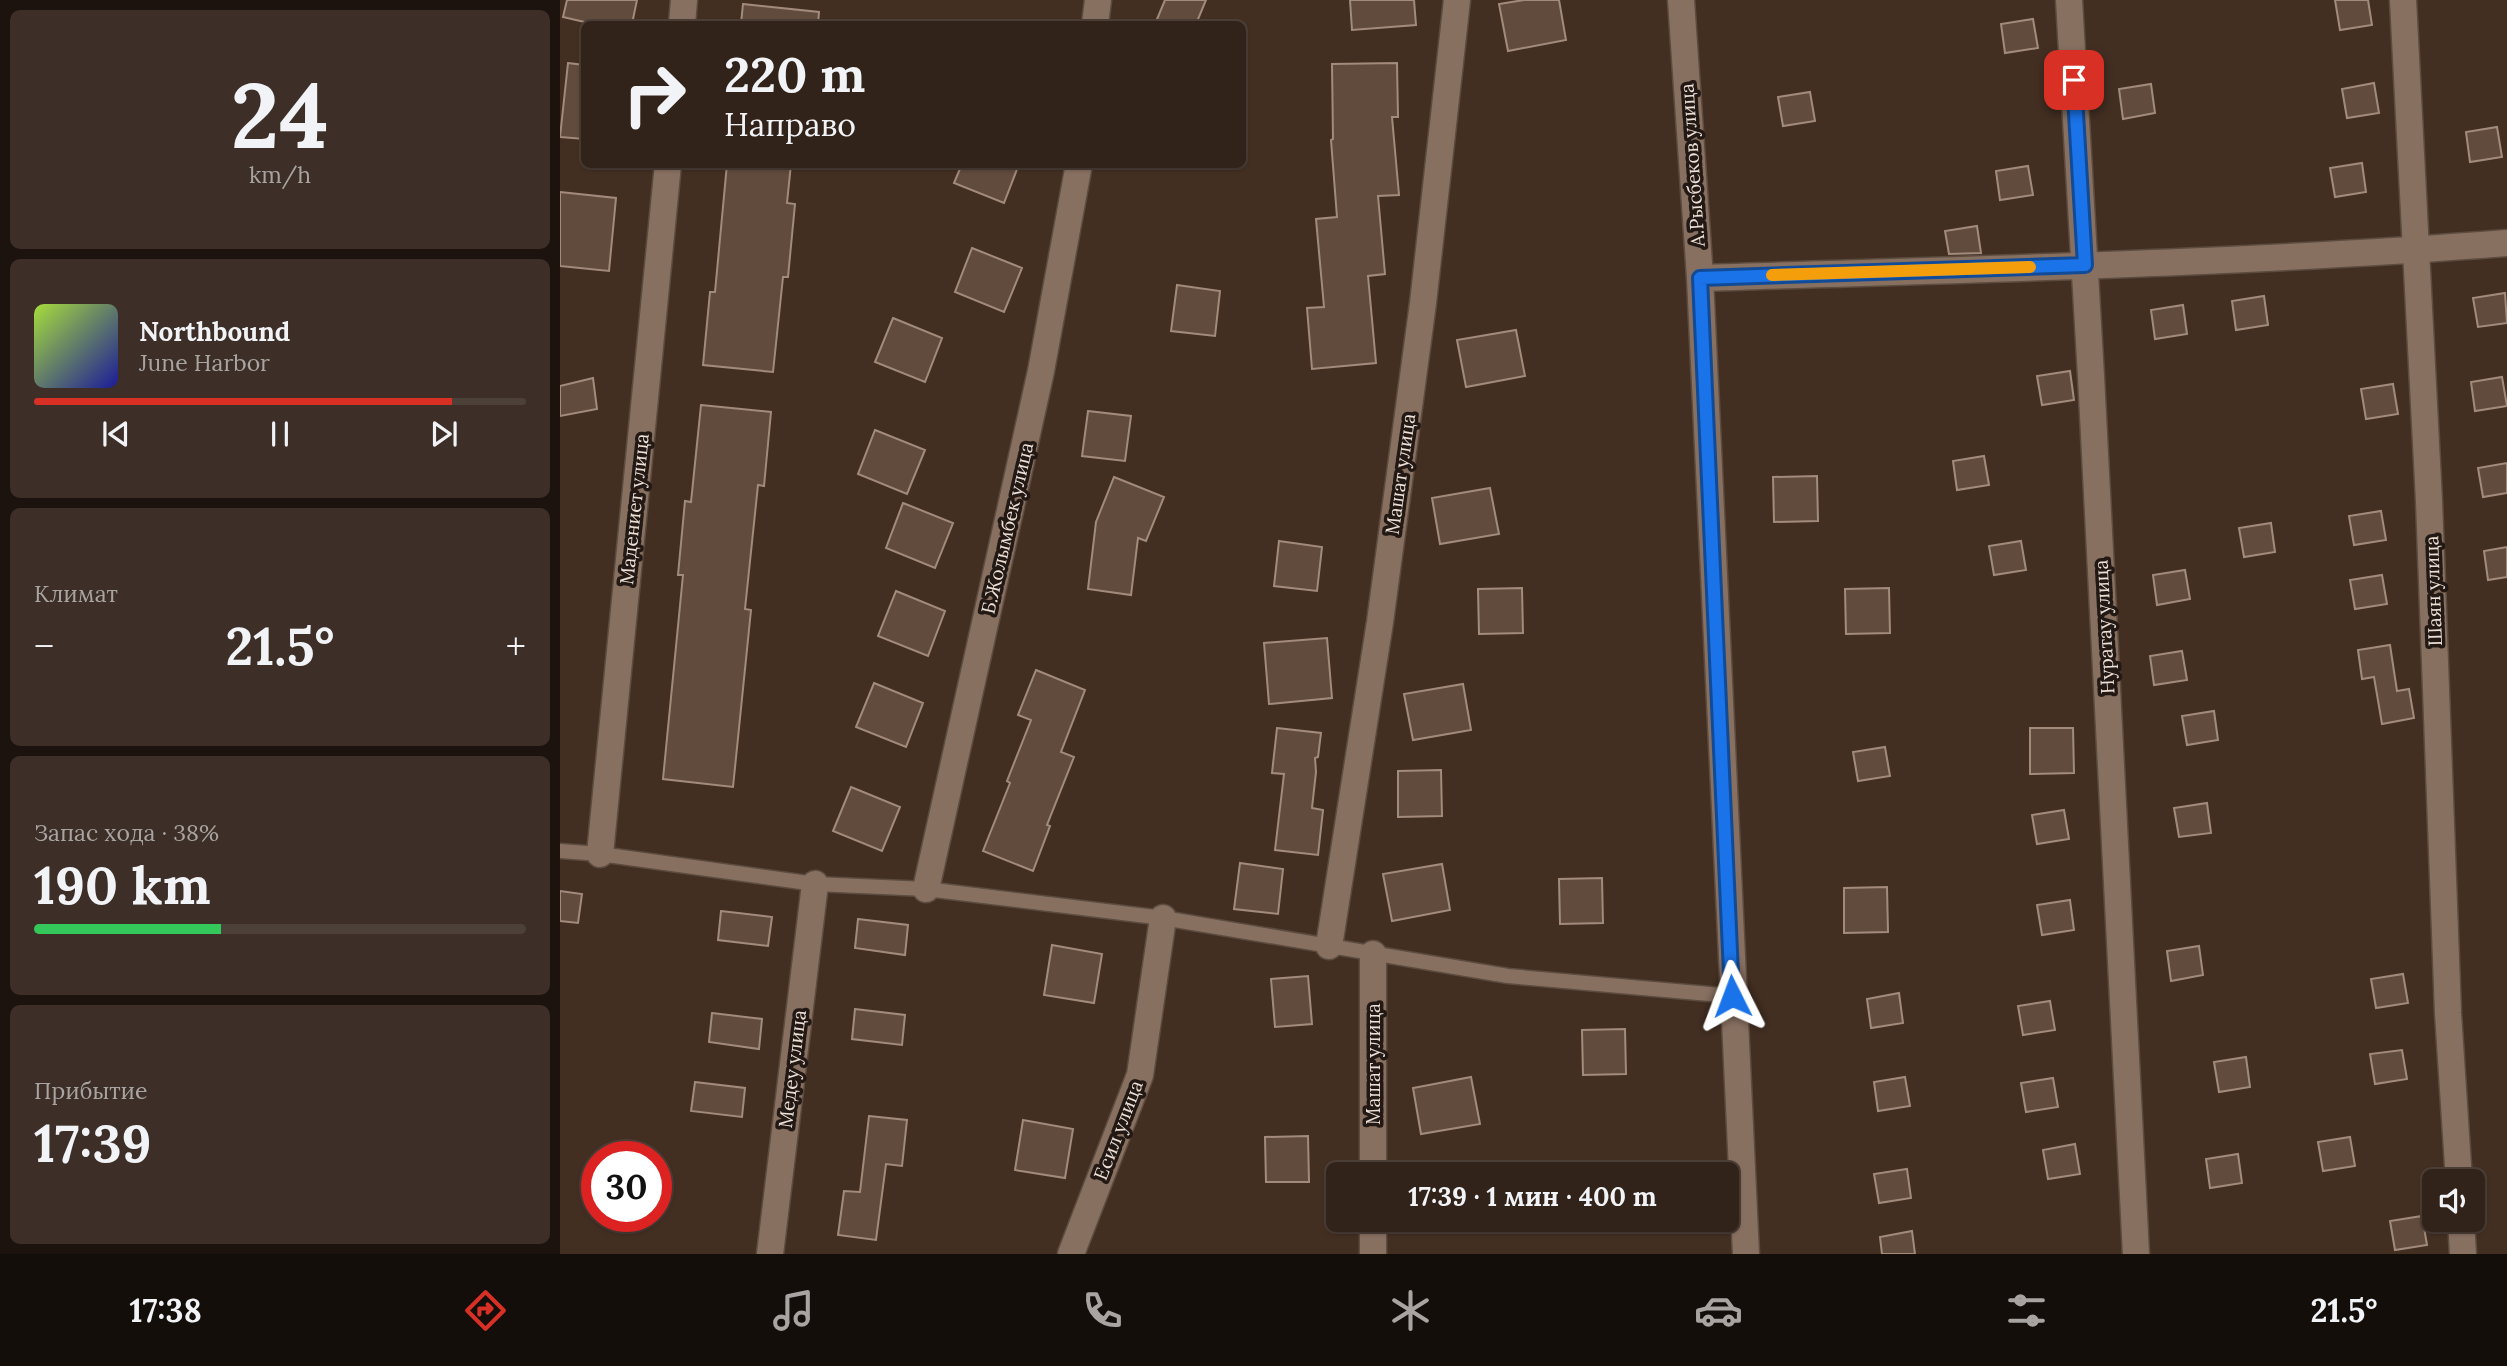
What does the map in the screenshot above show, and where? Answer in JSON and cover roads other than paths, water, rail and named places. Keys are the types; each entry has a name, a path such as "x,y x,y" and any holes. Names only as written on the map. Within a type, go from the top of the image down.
{"street":[{"path":"682,21 684,0"},
{"path":"1096,21 1098,0"},
{"name":"Машат улица","path":"1329,946 1385,583 1423,303 1457,0"},
{"name":"А.Рысбеков улица","path":"1681,0 1700,278 1746,1254"},
{"name":"Нуратау улица","path":"2069,0 2136,1254"},
{"name":"Шаян улица","path":"2403,0 2429,501 2448,1013 2458,1169"},
{"name":"Мадениет улица","path":"600,854 668,168"},
{"name":"Б.Жолымбек улица","path":"926,889 1041,371 1078,168"},
{"path":"1700,278 2085,265 2416,250 2507,243"},
{"name":"Медеу улица","path":"770,1254 815,884"},
{"name":"Есил улица","path":"1071,1254 1140,1075 1163,918"},
{"name":"Машат улица","path":"1373,954 1373,1162"},
{"path":"1373,1232 1373,1254"},
{"path":"2462,1232 2463,1254"}],"lane":[{"path":"560,851 600,854 815,884 926,889 1163,918 1508,976 1732,996"}]}
